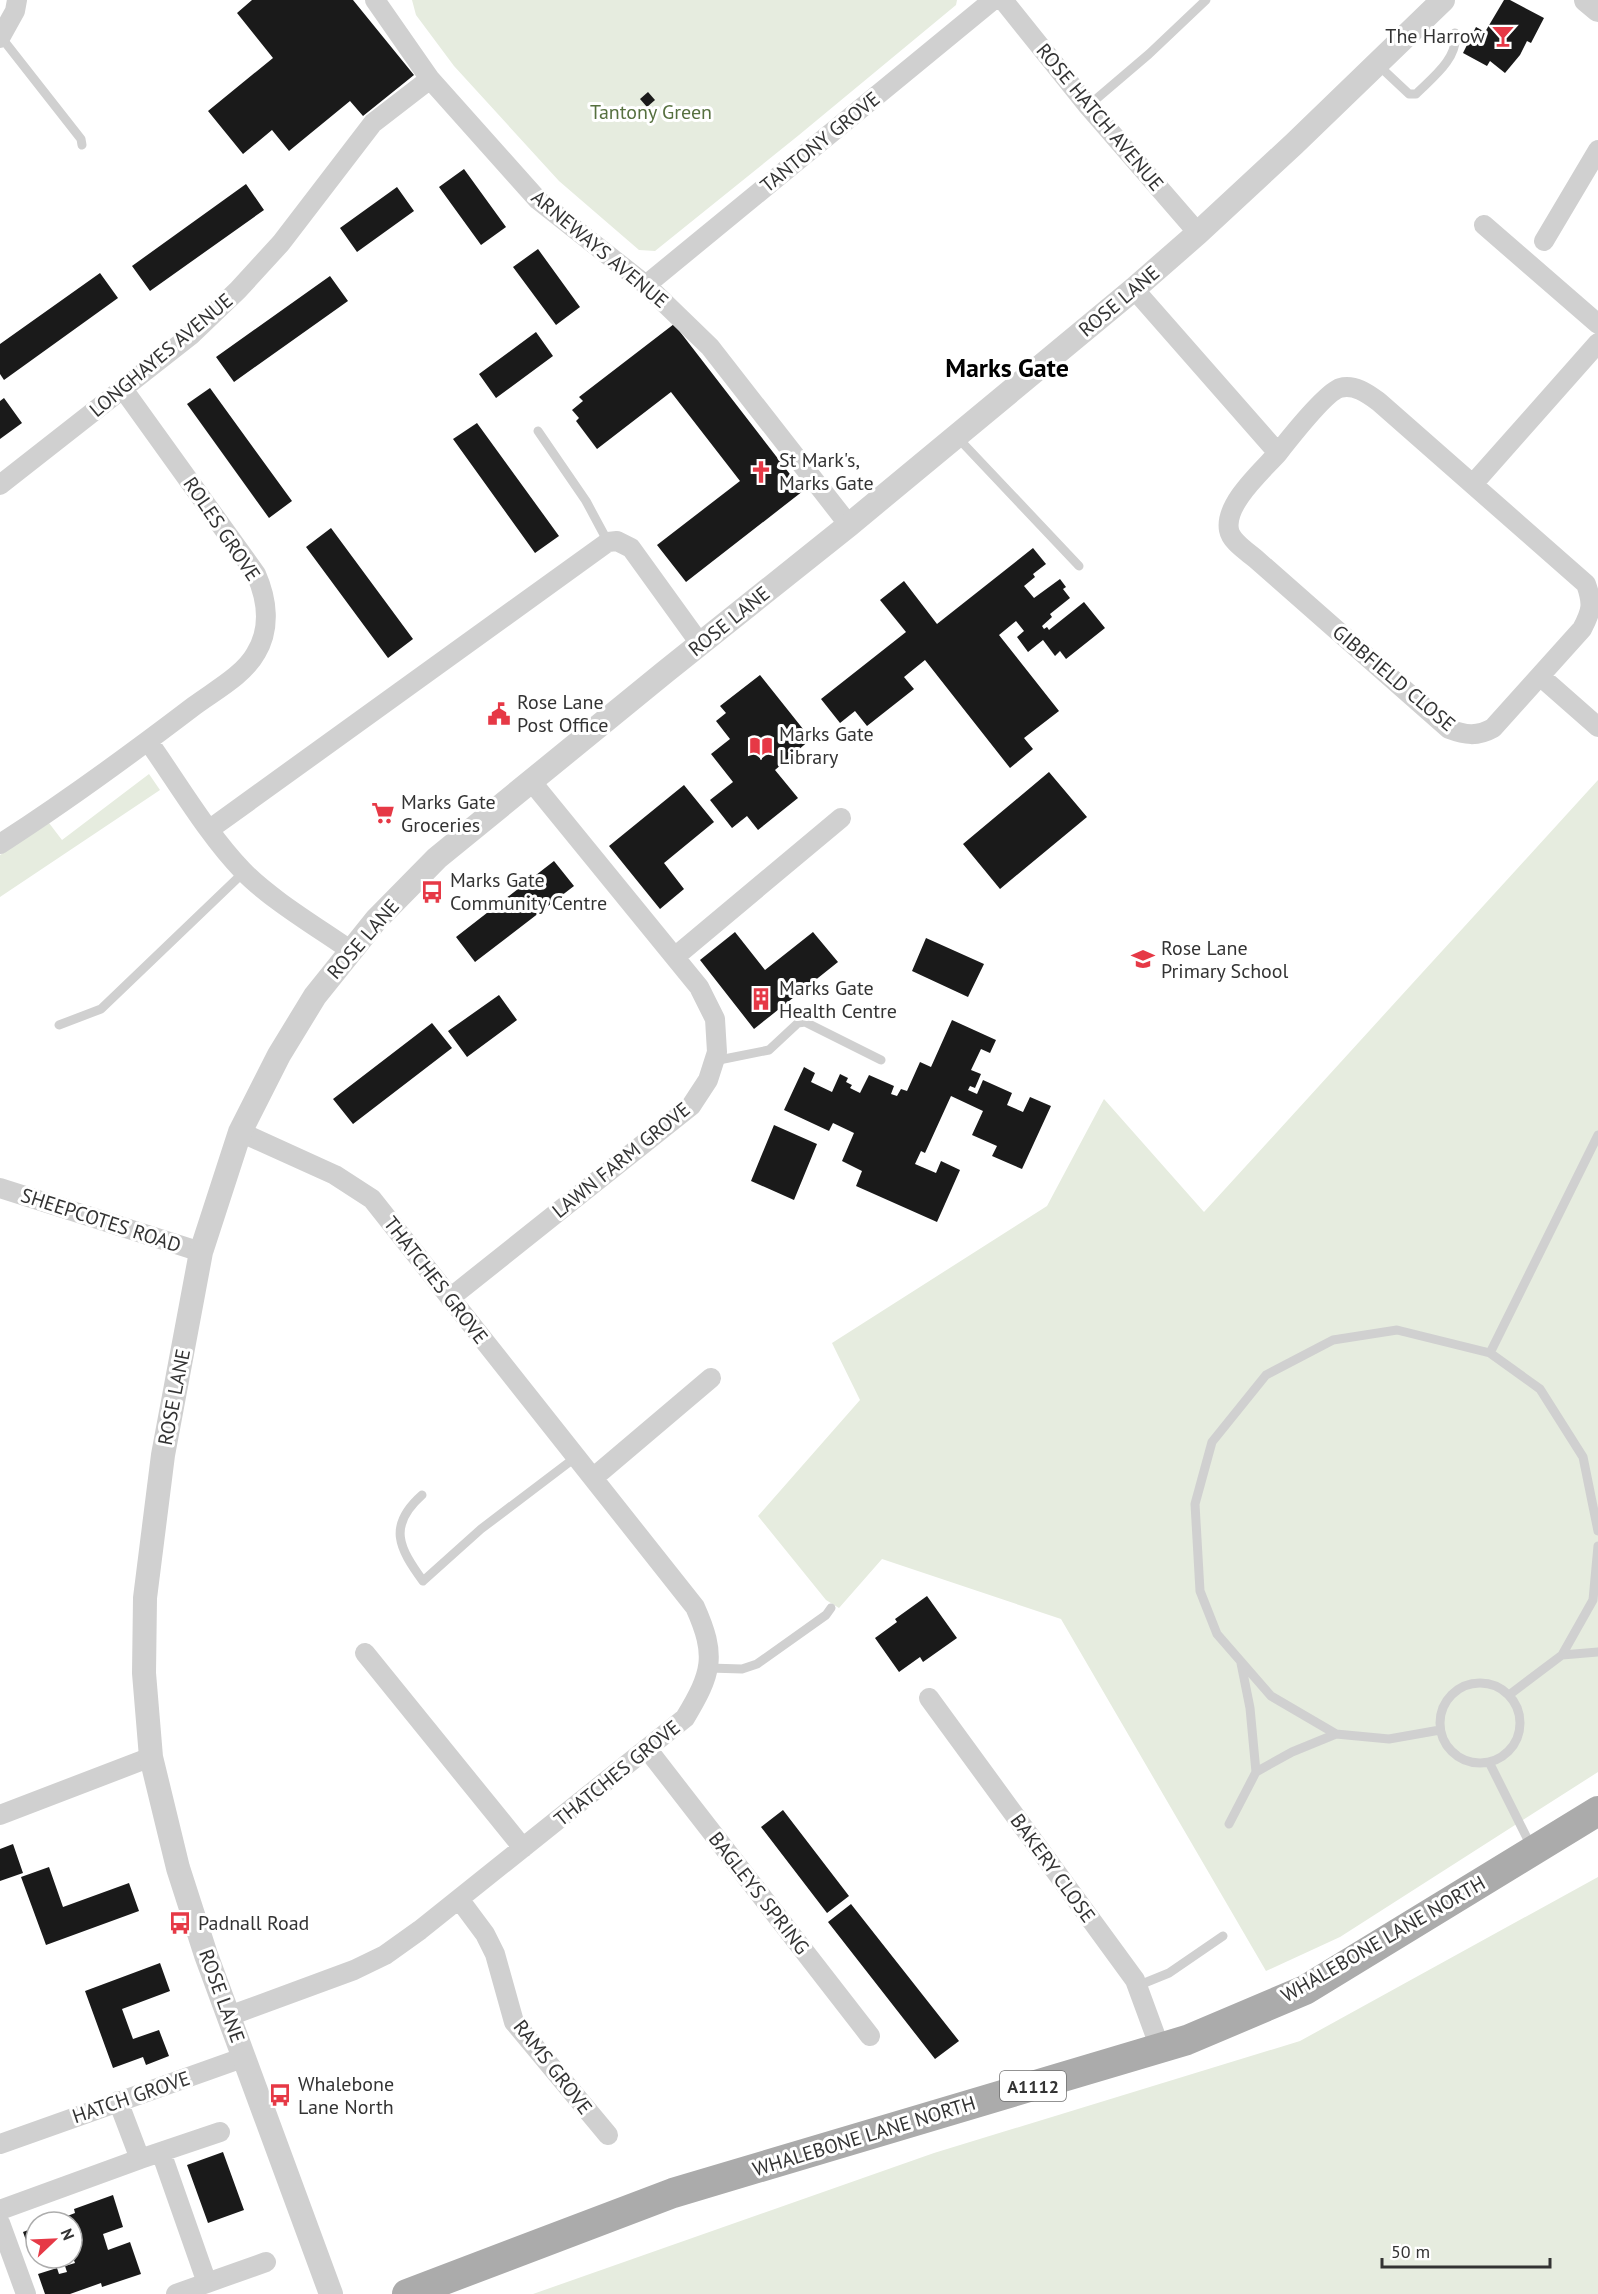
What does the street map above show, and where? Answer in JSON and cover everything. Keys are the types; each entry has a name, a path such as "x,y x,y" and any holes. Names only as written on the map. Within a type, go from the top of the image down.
{"main road":[{"name":"WHALEBONE LANE NORTH","path":"407,2294 674,2193 1187,2040 1305,1990 1598,1811"}],"street":[{"path":"0,37 15,11 17,0"},
{"name":"ARNEWAYS AVENUE","path":"375,0 430,79 538,200 646,285 710,347 849,525"},
{"name":"TANTONY GROVE","path":"646,285 993,0"},
{"name":"ROSE HATCH AVENUE","path":"1003,0 1088,106 1198,233"},
{"name":"ROSE LANE","path":"331,2294 206,1955 178,1868 151,1757 144,1673 145,1598 163,1455 201,1252 240,1132 279,1055 315,996 350,950 437,858 849,525 1134,289 1294,144 1443,0"},
{"path":"1586,0 1598,9"},
{"name":"LONGHAYES AVENUE","path":"0,485 190,336 238,290 281,243 373,123 430,79"},
{"path":"1544,241 1598,150"},
{"path":"1484,225 1598,324"},
{"path":"1134,289 1278,453"},
{"path":"1473,484 1598,343"},
{"name":"GIBBFIELD CLOSE","path":"1349,387 1362,390 1379,402 1574,572 1586,584 1595,600 1590,615 1582,629 1493,728 1483,734 1466,735 1449,729 1257,560 1235,540 1229,531 1229,517 1233,504 1278,453 1328,396 1339,388 1349,387"},
{"name":"ROLES GROVE","path":"0,844 148,741 246,667 262,643 266,608 263,590 248,562 123,389"},
{"path":"210,829 608,542 617,541 631,548 701,645"},
{"path":"1540,676 1598,727"},
{"path":"148,741 224,850 244,872 258,885 350,950"},
{"name":"LAWN FARM GROVE","path":"450,1298 691,1106 708,1080 717,1052 715,1019 699,987 531,781"},
{"path":"676,956 842,818"},
{"name":"THATCHES GROVE","path":"229,2016 321,1983 385,1955 459,1899 685,1719 698,1696 709,1668 710,1651 705,1630 695,1607 372,1199 335,1174 240,1132"},
{"name":"SHEEPCOTES ROAD","path":"0,1188 201,1252"},
{"path":"592,1478 711,1378"},
{"path":"364,1653 523,1848"},
{"name":"BAKERY CLOSE","path":"929,1698 1135,1980 1160,2048"},
{"name":"BAGLEYS SPRING","path":"648,1750 870,2036"},
{"path":"0,1815 151,1757"},
{"name":"RAMS GROVE","path":"459,1899 485,1934 495,1954 514,2022 608,2135"},
{"name":"HATCH GROVE","path":"9,2140 245,2057"},
{"path":"118,2101 140,2159"},
{"path":"0,2210 220,2132"},
{"path":"161,2152 207,2283"},
{"path":"0,2223 26,2294"},
{"path":"176,2294 266,2262"}],"lane":[{"path":"1088,106 1164,41 1206,0"},
{"path":"1376,63 1408,94 1416,94 1454,52 1455,33"},
{"path":"0,37 81,139 82,145"},
{"path":"538,431 586,501 608,542"},
{"path":"955,436 1079,566"},
{"path":"59,1024 101,1010 244,872"},
{"path":"714,1061 770,1050 798,1023 805,1022 881,1060"},
{"path":"1490,1353 1598,1135"},
{"path":"1440,1730 1389,1739 1336,1734 1271,1696 1217,1634 1200,1591 1196,1504 1212,1442 1266,1375 1333,1340 1397,1330 1490,1353 1540,1389 1583,1457 1598,1531"},
{"path":"422,1495 408,1507 401,1519 400,1540 405,1556 423,1581 481,1529 576,1457"},
{"path":"1509,1695 1562,1655 1593,1600 1598,1552"},
{"path":"709,1668 742,1669 757,1664 826,1615 831,1608"},
{"path":"1562,1655 1598,1652"},
{"path":"1229,1824 1256,1772 1250,1708 1241,1662"},
{"path":"1469,1683 1493,1684 1509,1695 1517,1707 1520,1720 1519,1730 1509,1751 1489,1762 1469,1761 1456,1755 1446,1745 1440,1730 1440,1716 1445,1702 1454,1691 1469,1683"},
{"path":"1256,1772 1292,1752 1336,1734"},
{"path":"1489,1762 1533,1850"},
{"path":"1137,1986 1169,1973 1223,1935"}],"green space":[{"name":"Tantony Green","path":"412,0 957,0 956,5 655,251 639,250 559,181 454,66 416,15"},
{"path":"149,774 160,790 0,897 0,855 49,823 62,840"},
{"path":"1598,780 1598,1772 1340,1937 1266,1971 1061,1619 882,1559 839,1608 826,1600 758,1516 860,1400 832,1343 1047,1206 1104,1099 1204,1212"},
{"path":"1598,1877 1598,2294 533,2294 934,2153 1300,2041"}],"building":[{"path":"252,0 353,0 414,75 363,116 350,101 289,151 272,130 243,154 208,111 273,58 237,13"},
{"name":"The Harrow","path":"1504,0 1510,0 1544,18 1531,43 1527,41 1520,55 1505,73 1490,61 1487,66 1463,53 1476,27 1485,32"},
{"path":"648,92 655,100 647,107 640,99"},
{"path":"464,169 506,227 481,245 439,187"},
{"path":"246,184 264,210 150,291 132,266"},
{"path":"397,187 414,211 357,252 340,228"},
{"path":"538,249 580,307 556,325 513,267"},
{"path":"100,273 118,298 4,380 0,374 0,344"},
{"path":"330,276 348,301 234,382 216,357"},
{"path":"674,324 803,491 686,582 657,545 740,481 671,392 597,449 576,421 579,418 572,410 583,401 579,397"},
{"path":"536,332 553,356 496,398 479,374"},
{"path":"210,388 292,501 269,518 187,404"},
{"path":"4,398 22,423 0,439 0,401"},
{"path":"477,423 559,536 535,553 453,439"},
{"path":"331,528 413,639 388,658 306,547"},
{"path":"1033,548 1046,564 1033,574 1035,577 1024,586 1034,598 1060,579 1066,587 1063,589 1070,598 1050,614 1052,617 1042,626 1044,629 1047,627 1049,630 1084,602 1105,628 1066,659 1060,651 1055,656 1043,640 1028,652 1017,637 1024,631 1016,621 999,635 1059,711 1024,738 1033,749 1010,768 925,660 904,677 914,689 867,726 855,711 840,723 821,699 906,632 880,600 904,581 937,624"},
{"name":"Marks Gate Library","path":"760,675 811,739 775,770 798,798 758,830 747,816 732,828 710,800 733,782 711,754 730,739 716,721 726,713 720,706"},
{"path":"1049,772 1087,817 1000,889 963,844"},
{"path":"684,785 714,822 664,863 684,889 660,909 609,846"},
{"path":"554,861 574,886 475,962 456,937"},
{"name":"Marks Gate Health Centre","path":"735,932 765,970 813,932 838,962 754,1029 700,960"},
{"path":"926,938 984,964 968,997 912,971"},
{"path":"499,995 517,1020 467,1057 448,1031"},
{"path":"952,1020 996,1040 990,1053 981,1049 971,1070 981,1074 975,1088 970,1086 968,1090 977,1094 983,1080 1012,1093 1007,1105 1023,1112 1030,1097 1051,1106 1022,1169 992,1156 997,1146 972,1135 983,1111 951,1096 925,1153 921,1151 915,1164 936,1173 941,1161 960,1170 937,1222 856,1186 862,1171 842,1161 854,1133 833,1123 829,1131 784,1110 804,1067 815,1073 811,1082 832,1092 840,1074 848,1078 846,1082 852,1085 850,1088 860,1093 869,1075 894,1086 891,1094 897,1096 901,1089 907,1091 920,1062 931,1067"},
{"path":"432,1023 452,1048 353,1124 333,1099"},
{"path":"774,1125 817,1144 794,1200 751,1181"},
{"path":"927,1596 957,1638 923,1662 920,1657 899,1672 875,1638 897,1622 895,1619"},
{"path":"783,1810 849,1896 827,1913 761,1827"},
{"path":"13,1844 23,1873 0,1881 0,1849"},
{"path":"49,1867 63,1907 129,1883 139,1911 46,1945 21,1877"},
{"path":"851,1904 959,2041 935,2059 828,1922"},
{"path":"160,1963 170,1991 122,2009 133,2039 159,2030 169,2056 146,2065 143,2057 113,2068 85,1991"},
{"path":"223,2152 244,2210 208,2223 187,2165"},
{"path":"113,2195 123,2227 103,2234 108,2250 130,2242 141,2274 102,2287 101,2283 70,2294 45,2294 38,2274 51,2270 58,2270 59,2274 67,2272 66,2270 84,2270 84,2210 74,2209"}],"place":[{"name":"The Harrow","path":"1503,36"},
{"name":"St Mark's, Marks Gate","path":"761,472"},
{"name":"Rose Lane Post Office","path":"499,714"},
{"name":"Marks Gate Library","path":"761,746"},
{"name":"Marks Gate Groceries","path":"383,813"},
{"name":"Marks Gate Community Centre","path":"432,892"},
{"name":"Rose Lane Primary School","path":"1143,959"},
{"name":"Marks Gate Health Centre","path":"761,999"},
{"name":"Padnall Road","path":"180,1923"},
{"name":"Whalebone Lane North","path":"280,2095"}],"district":[{"name":"Marks Gate","path":"1007,367"}]}
